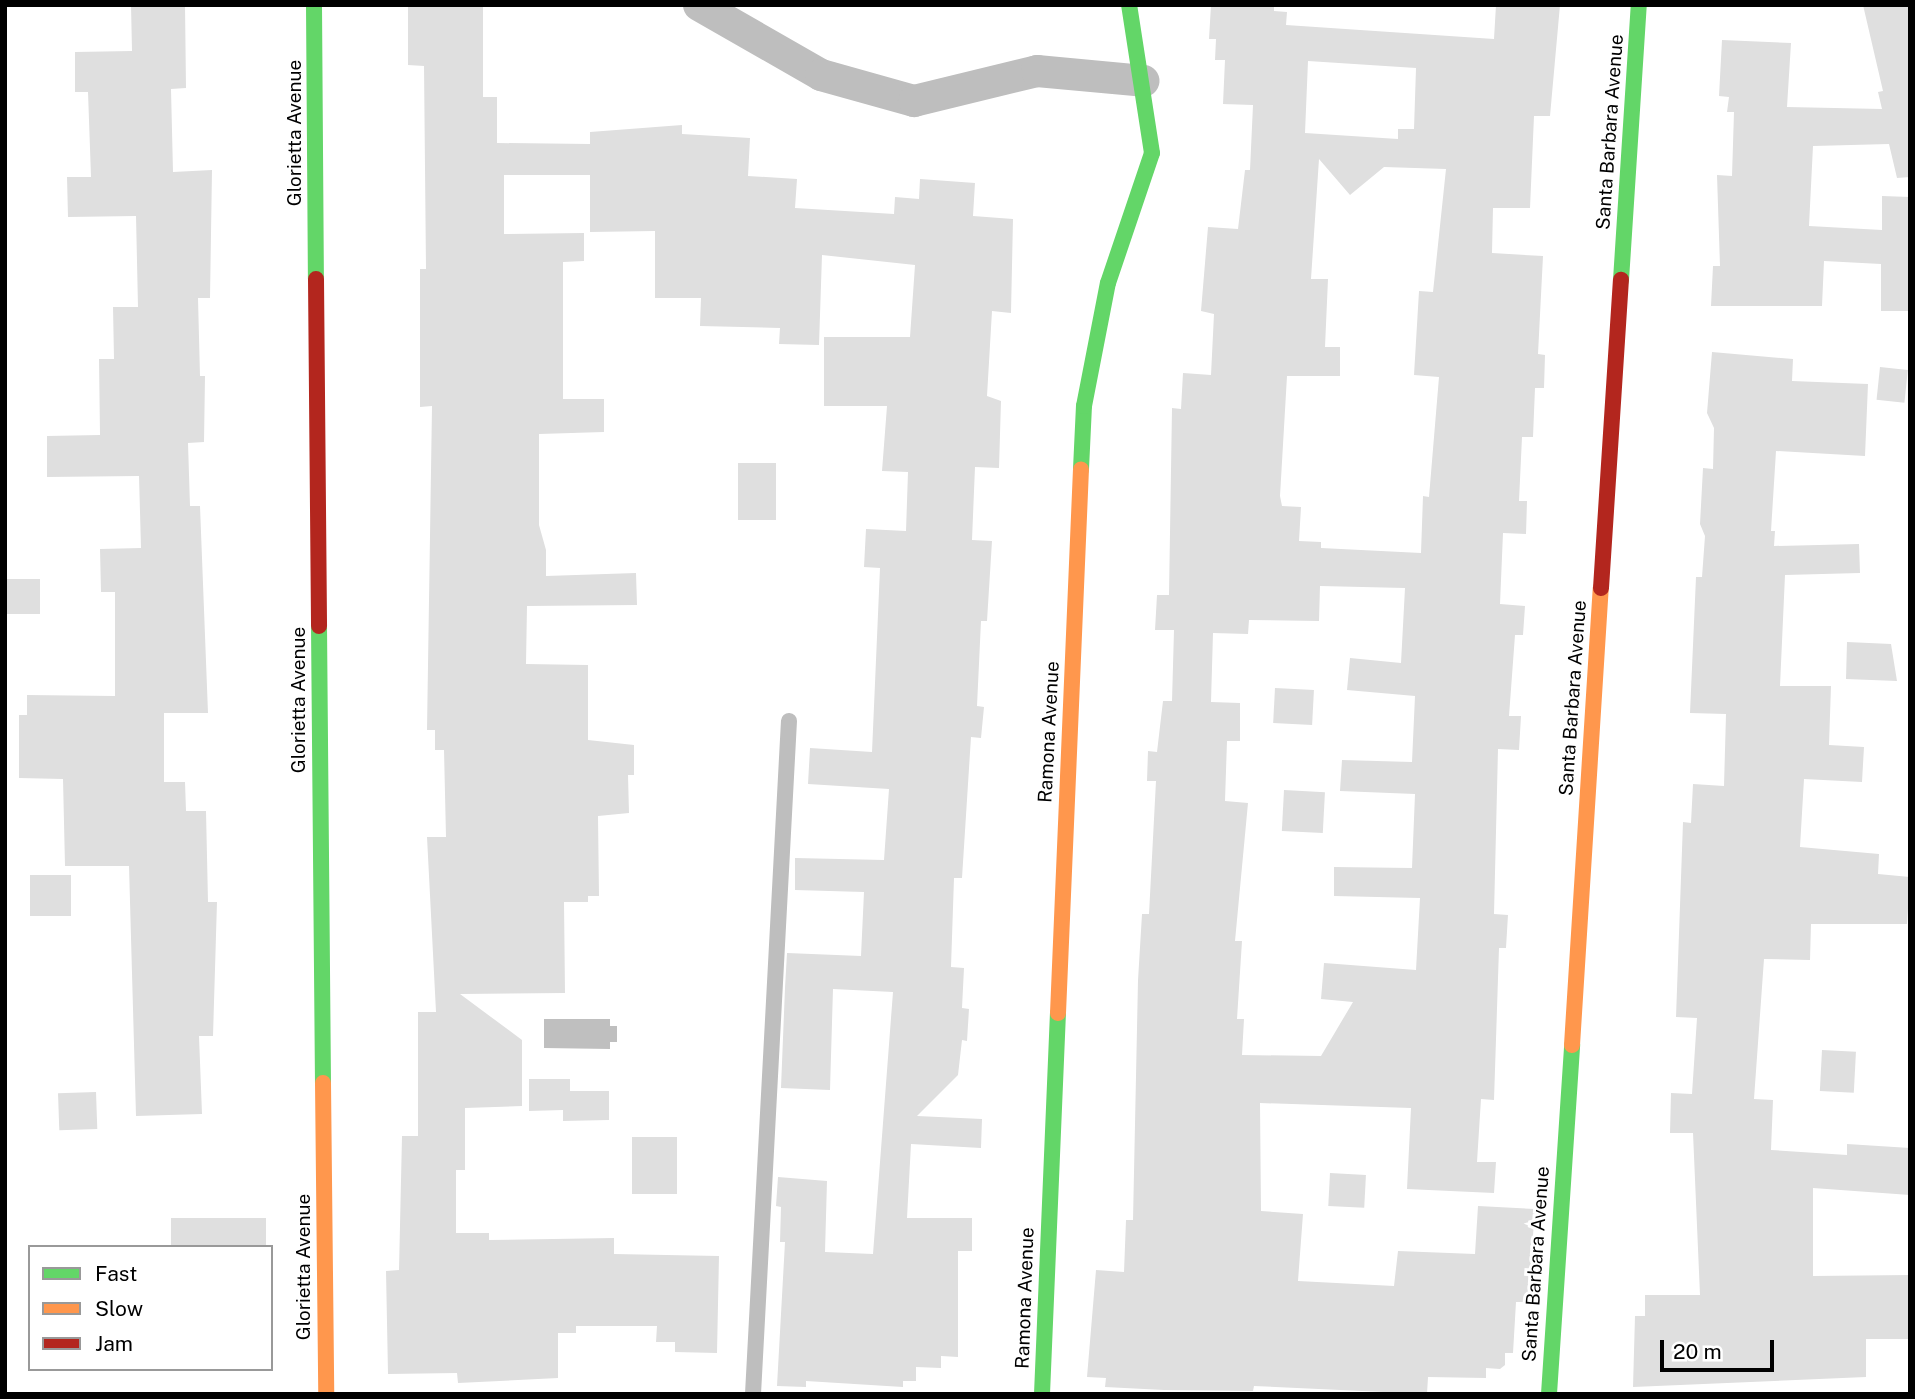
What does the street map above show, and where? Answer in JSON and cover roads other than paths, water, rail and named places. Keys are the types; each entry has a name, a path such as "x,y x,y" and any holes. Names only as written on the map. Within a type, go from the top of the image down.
{"street":[{"name":"Glorietta Avenue","path":"314,5 326,1394"},
{"path":"699,5 821,75 914,102 1037,71 1144,81"},
{"name":"Ramona Avenue","path":"1042,1394 1084,406 1108,283 1152,153 1144,81 1129,5"},
{"name":"Santa Barbara Avenue","path":"1549,1394 1639,5"}],"lane":[{"path":"753,1394 789,721"}]}
